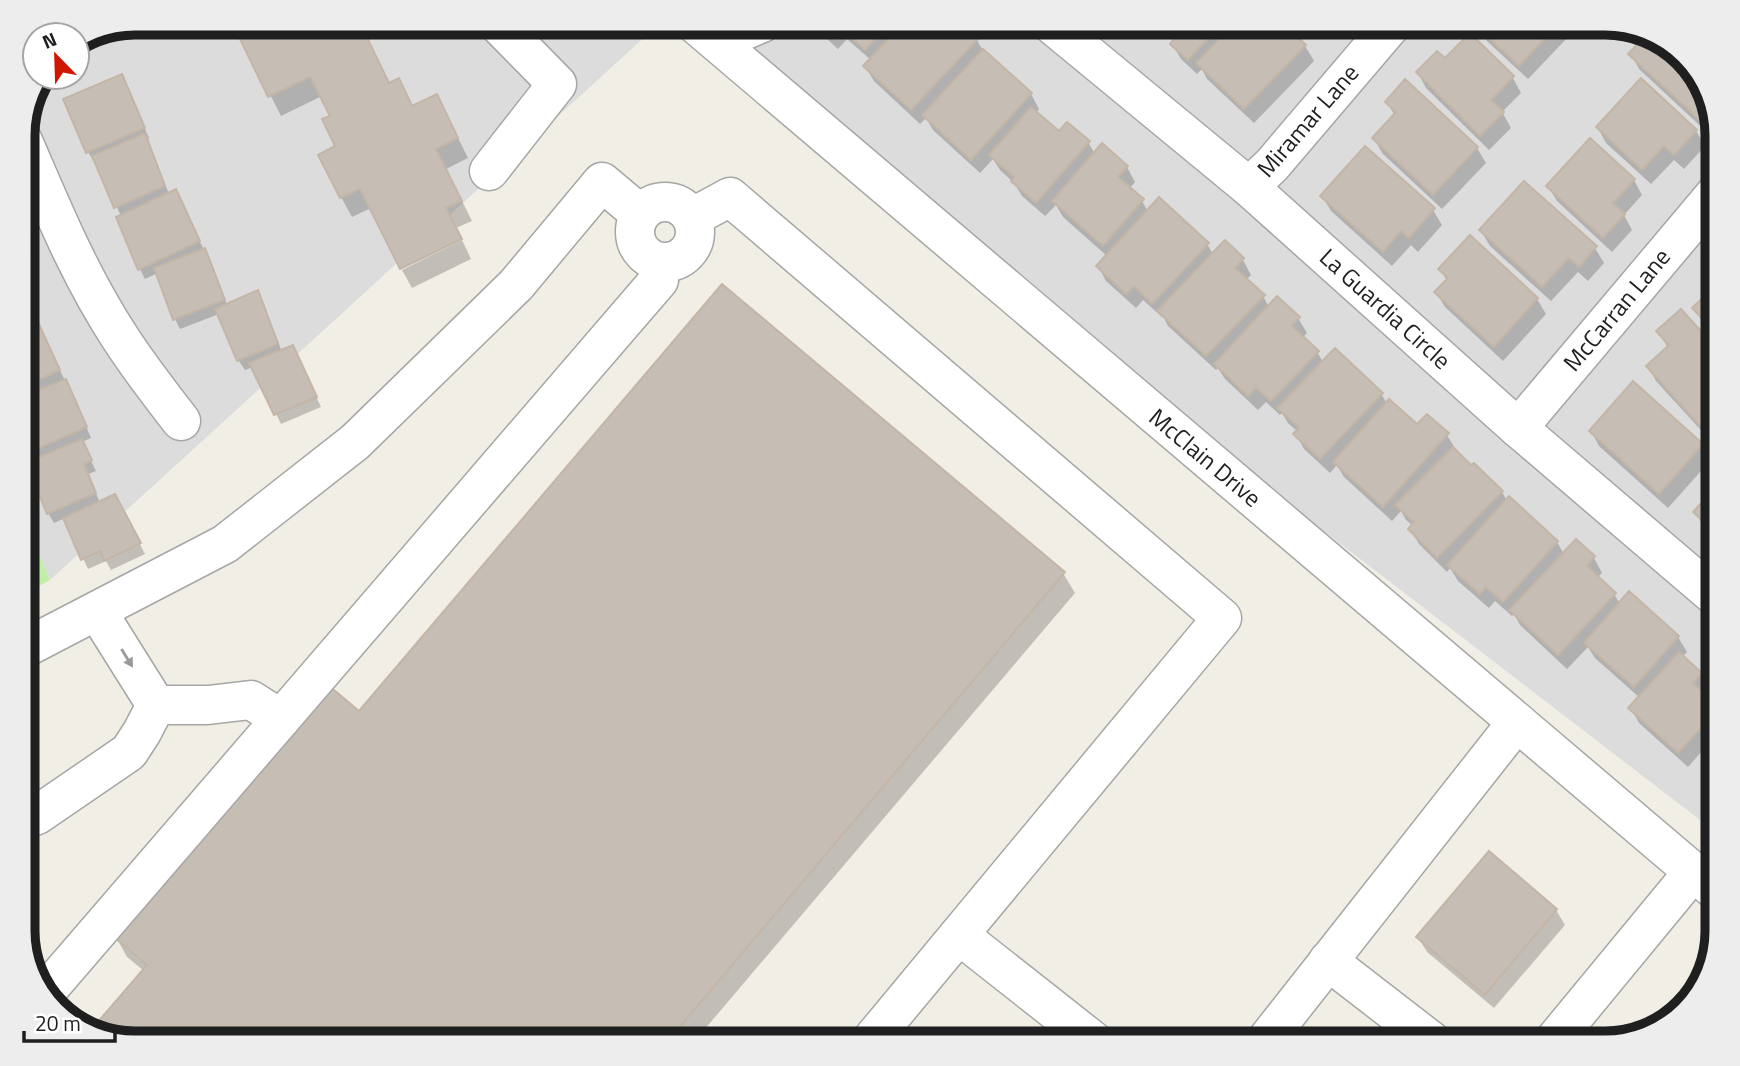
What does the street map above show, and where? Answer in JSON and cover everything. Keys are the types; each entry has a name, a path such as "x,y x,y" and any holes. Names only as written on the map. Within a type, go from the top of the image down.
{"street":[{"path":"488,171 557,84 513,35"},
{"name":"McClain Drive","path":"719,35 1705,882"},
{"name":"La Guardia Circle","path":"1065,35 1249,187 1518,428 1705,588"},
{"name":"Miramar Lane","path":"1249,187 1272,165 1383,35"},
{"path":"35,169 83,274 120,337 181,421"},
{"path":"35,643 225,544 355,442 516,285 602,182 640,214"},
{"path":"693,217 730,197 1222,618 879,1031"},
{"path":"668,201 686,209 693,217 696,236 693,245 680,259 661,262 651,259 637,243 636,223 648,206 668,201"},
{"name":"McCarran Lane","path":"1518,428 1705,206"},
{"path":"51,986 659,280 661,262"},
{"path":"97,611 156,705"},
{"path":"156,705 208,705 251,701 281,719"},
{"path":"35,816 129,752 156,705"},
{"path":"1273,1031 1517,722"},
{"path":"1563,1031 1705,882"},
{"path":"959,935 1081,1031"},
{"path":"1328,961 1418,1031"}],"shaded area":[{"path":"647,35 50,580 35,544 35,128 45,91 91,91 91,45 115,37"},
{"path":"678,35 1605,35 1631,38 1666,56 1676,64 1692,85 1702,109 1705,128 1705,824"}],"green space":[{"path":"35,544 50,580 35,588"}],"building":[{"path":"366,35 389,83 399,78 412,106 437,94 458,138 436,149 462,201 446,208 462,239 400,269 360,189 340,198 318,155 335,146 322,119 330,116 310,77 268,97 239,37"},
{"path":"848,35 879,35 865,50"},
{"path":"892,35 974,35 978,39 911,110 863,66"},
{"path":"1211,35 1188,60 1170,44 1176,36"},
{"path":"1223,35 1296,35 1306,45 1244,109 1196,63"},
{"path":"1468,35 1472,35 1514,76 1491,100 1504,112 1480,136 1416,72 1437,51 1445,58"},
{"path":"1486,35 1548,35 1519,66"},
{"path":"1640,41 1655,48 1676,64 1692,85 1703,118 1701,121 1628,54"},
{"path":"983,49 1032,93 971,160 922,115"},
{"path":"122,74 145,128 86,153 63,99 82,91 91,91 91,87"},
{"path":"1641,78 1697,130 1674,155 1664,146 1642,170 1596,127"},
{"path":"1405,79 1478,147 1433,195 1372,138 1396,112 1385,102"},
{"path":"1031,107 1059,131 1067,122 1090,141 1036,203 1011,181 1014,177 989,155"},
{"path":"145,133 165,186 114,208 92,156"},
{"path":"1590,138 1635,179 1613,203 1625,214 1603,238 1546,186"},
{"path":"1102,143 1128,166 1118,177 1144,199 1103,246 1052,201"},
{"path":"1365,146 1435,208 1409,238 1401,231 1383,252 1320,196"},
{"path":"1524,181 1597,246 1579,267 1569,258 1542,287 1479,230"},
{"path":"176,189 200,241 138,270 116,217"},
{"path":"1159,197 1209,243 1152,304 1134,286 1126,294 1096,266"},
{"path":"1470,235 1538,298 1494,347 1434,292 1448,278 1438,269"},
{"path":"1225,240 1244,258 1235,268 1265,295 1206,356 1157,311"},
{"path":"205,248 225,300 173,320 154,268"},
{"path":"722,284 1065,572 676,1031 135,1031 109,1028 97,1023 147,965 114,937 328,685 359,711"},
{"path":"258,290 278,344 237,361 215,309"},
{"path":"1277,296 1300,317 1292,326 1319,351 1271,401 1256,388 1248,396 1214,364"},
{"path":"1705,296 1705,322 1692,308"},
{"path":"1681,309 1705,336 1705,421 1700,426 1646,366 1669,345 1656,331"},
{"path":"37,320 60,370 35,381"},
{"path":"293,345 317,397 274,415 249,363"},
{"path":"1335,348 1383,393 1320,459 1293,434 1299,428 1277,408"},
{"path":"66,379 87,427 35,450 35,391"},
{"path":"1633,381 1703,444 1659,494 1589,431"},
{"path":"1389,399 1417,424 1427,414 1449,433 1383,507 1333,462"},
{"path":"82,439 92,460 84,464 96,493 47,514 35,485 35,479 39,478 35,459"},
{"path":"1453,447 1503,491 1437,558 1408,529 1414,522 1395,505"},
{"path":"115,494 141,543 104,561 100,551 81,560 63,518"},
{"path":"1509,496 1558,541 1503,602 1486,587 1480,594 1447,565"},
{"path":"1705,499 1705,523 1693,512"},
{"path":"1576,539 1595,556 1587,566 1616,593 1558,655 1509,610"},
{"path":"1629,591 1679,636 1634,687 1584,643"},
{"path":"1679,652 1702,673 1693,683 1705,694 1705,723 1678,753 1628,708"},
{"path":"1489,851 1557,909 1485,995 1416,937"}]}
